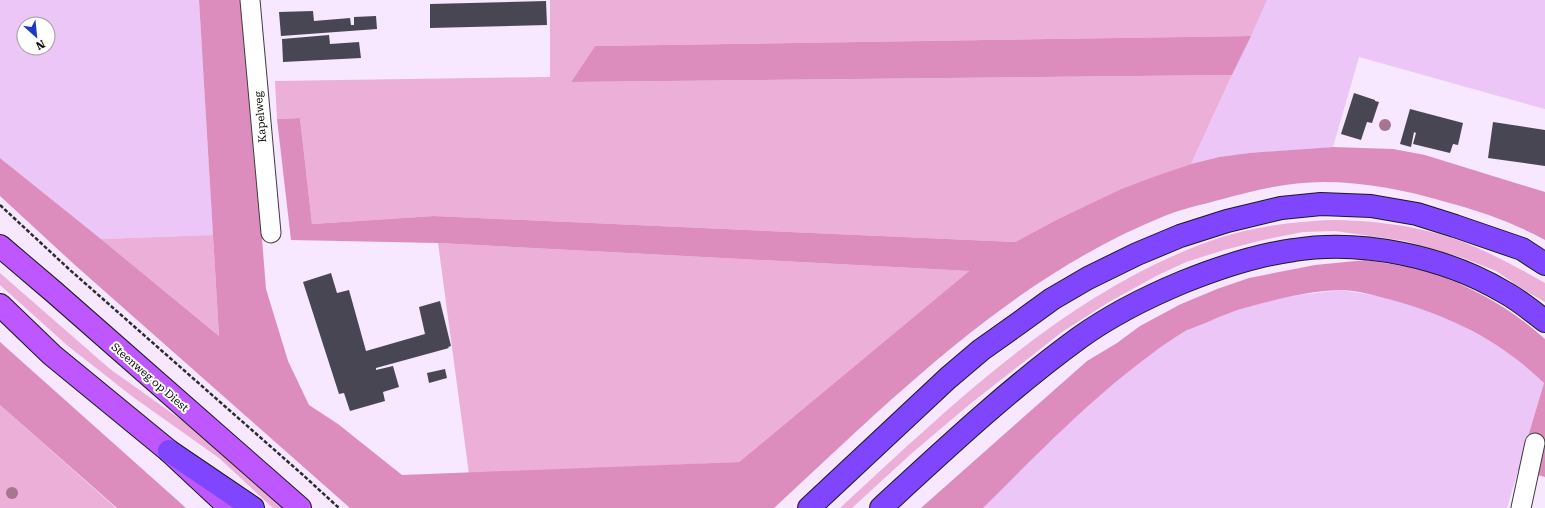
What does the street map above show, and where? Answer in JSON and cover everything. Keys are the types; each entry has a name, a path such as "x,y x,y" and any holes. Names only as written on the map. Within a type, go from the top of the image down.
{"highway":[{"path":"808,508 948,378 982,350 1052,299 1088,278 1137,254 1180,236 1227,221 1281,208 1321,204 1371,206 1416,214 1455,226 1522,249 1545,264"},
{"path":"881,508 944,450 1008,395 1080,338 1117,314 1159,292 1240,262 1294,250 1333,247 1362,248 1395,252 1435,262 1467,274 1504,292 1545,321"},
{"path":"169,451 253,508"}],"main road":[{"name":"Steenweg op Diest","path":"0,246 300,508"},
{"path":"0,305 52,355 169,451 230,508"}],"street":[{"name":"Kapelweg","path":"250,0 271,233"},
{"path":"1521,508 1535,444"}],"path":[{"path":"0,205 70,270 339,508"}],"shaded area":[{"path":"0,0 199,0 213,235 101,239 0,158"},
{"path":"199,0 244,0 266,289 288,361 309,405 338,424 402,475 739,462 969,271 438,243 291,240 277,119 300,118 312,224 434,216 1015,242 1058,219 1121,189 1191,164 1219,157 1249,153 1333,147 1393,149 1425,155 1545,192 1545,240 1509,223 1471,209 1416,194 1369,185 1338,182 1311,182 1260,190 1195,206 1167,215 1111,241 1058,271 1007,305 910,383 774,508 350,508 76,266 0,196 0,158 219,336"},
{"path":"550,0 1267,0 1251,36 595,46 571,82 1232,75 1191,164 1121,189 1058,219 1015,242 434,216 312,224 300,118 277,119 275,81 550,77"},
{"path":"1267,0 1545,0 1545,109 1359,57 1333,147 1249,153 1219,157 1191,164"},
{"path":"1251,36 1232,75 571,82 595,46"},
{"path":"1329,220 1391,224 1437,233 1463,242 1499,258 1545,283 1545,302 1496,271 1463,258 1405,241 1335,231 1303,232 1224,250 1186,262 1158,275 1109,302 1062,332 970,404 912,453 852,508 840,508 972,389 1019,351 1067,316 1117,284 1170,257 1225,236 1276,225"},
{"path":"213,235 219,336 101,239"},
{"path":"438,243 969,271 739,462 469,474"},
{"path":"1366,260 1408,267 1432,273 1462,285 1492,300 1520,318 1545,339 1545,477 1518,470 1544,383 1528,368 1492,342 1454,322 1413,306 1392,300 1360,292 1340,290 1296,295 1274,300 1227,314 1184,332 1154,352 1103,393 1054,438 983,508 921,508 1087,361 1117,343 1140,326 1181,304 1249,278 1315,265"},
{"path":"0,273 110,369 183,421 224,453 286,508 273,508 219,458 133,397 68,346 0,285"},
{"path":"1341,290 1378,296 1448,318 1501,347 1530,369 1544,383 1507,508 983,508 1080,412 1132,367 1183,332 1231,312 1282,297"},
{"path":"0,342 186,508 117,508 0,405"},
{"path":"0,405 116,508 0,508"}],"building":[{"path":"546,1 547,25 430,28 430,4"},
{"path":"313,11 314,21 350,18 351,25 354,25 354,17 376,16 377,29 281,36 279,12"},
{"path":"329,35 330,44 359,42 361,58 283,62 282,39"},
{"path":"1354,93 1379,102 1372,123 1367,122 1361,140 1341,134"},
{"path":"1410,109 1463,123 1458,145 1453,144 1450,153 1413,144 1416,133 1414,132 1411,147 1400,144"},
{"path":"1493,122 1545,130 1545,166 1488,158"},
{"path":"331,273 337,293 349,290 366,351 425,334 419,307 440,301 451,346 448,347 449,348 376,368 376,370 393,366 399,387 383,392 385,401 350,411 344,393 339,394 303,282"},
{"path":"445,369 447,378 429,383 427,373"}]}
